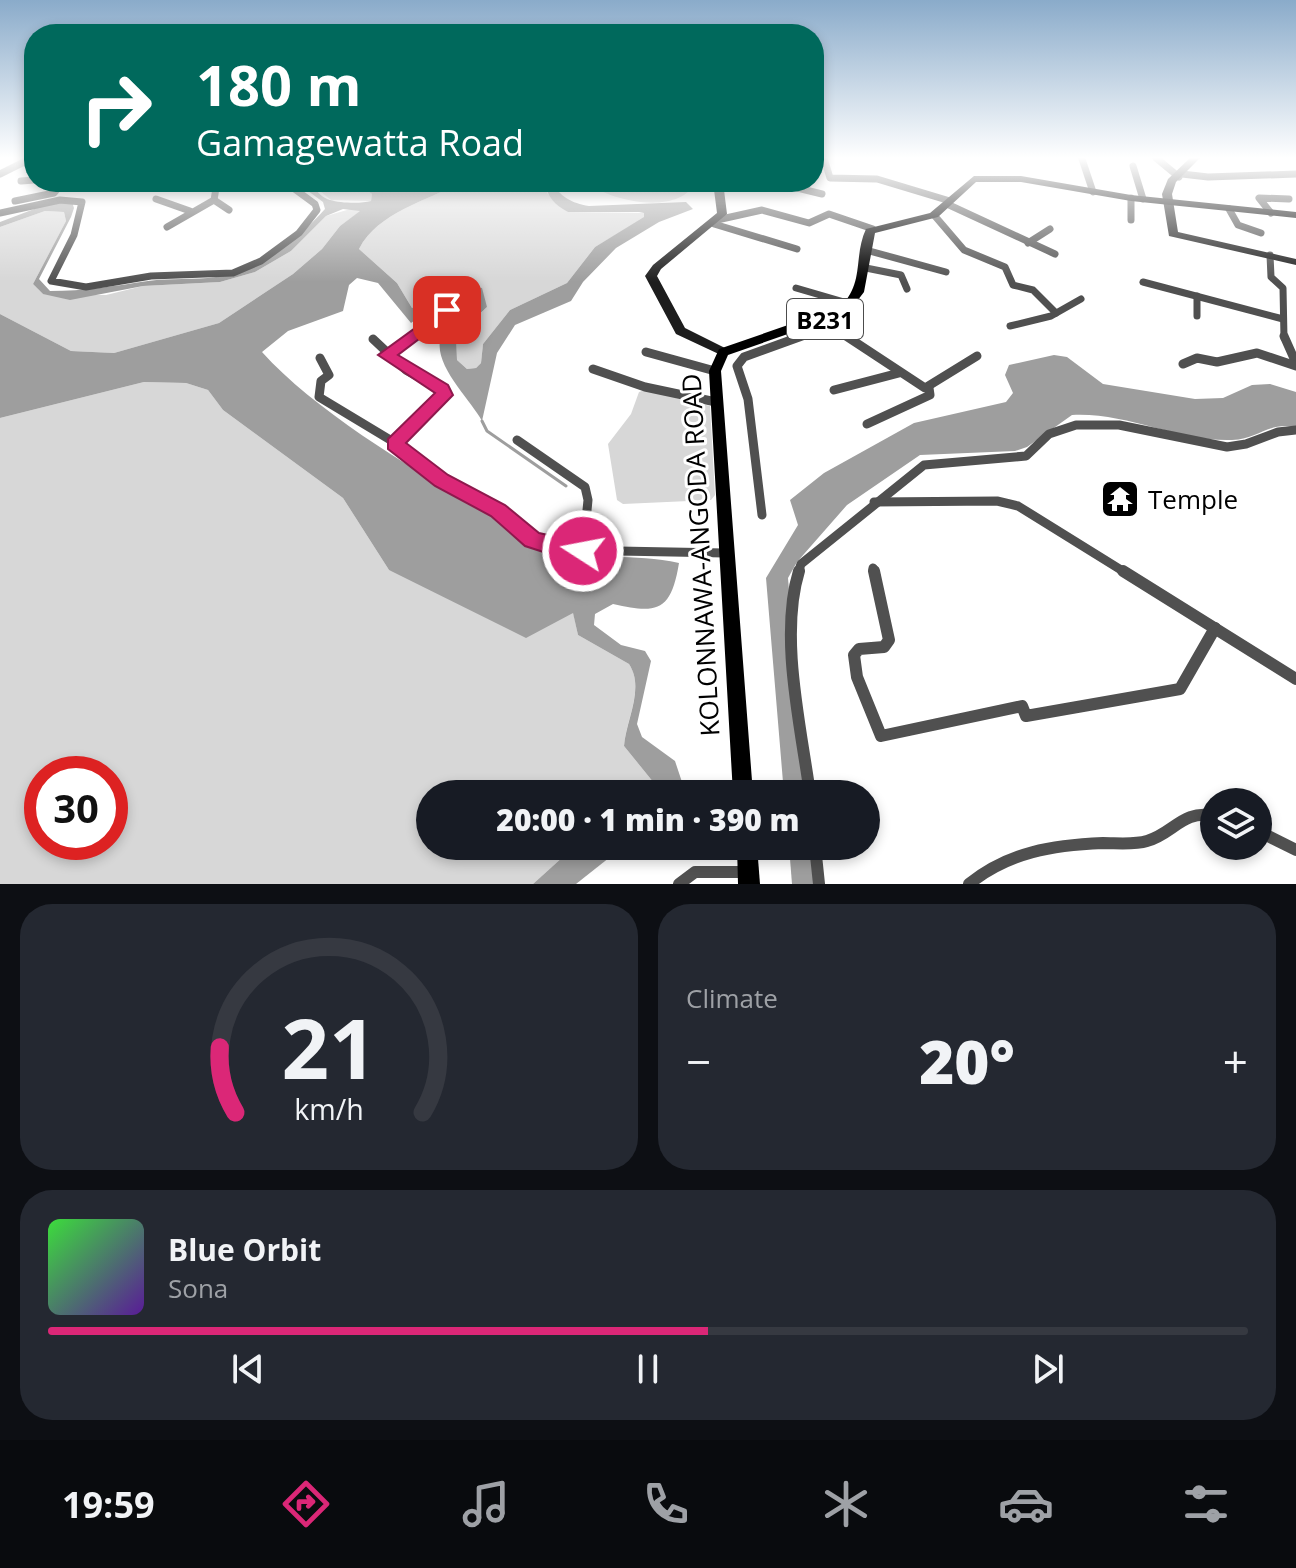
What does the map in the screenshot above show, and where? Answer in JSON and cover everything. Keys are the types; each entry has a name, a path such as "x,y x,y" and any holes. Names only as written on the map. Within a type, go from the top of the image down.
{"main road":[{"path":"873,229 934,215 951,199"},
{"path":"1147,199 1296,215"},
{"name":"B231","path":"846,309 861,290 868,234 873,229"},
{"name":"KOLONNAWA-ANGODA ROAD","path":"742,780 715,371 723,352 846,309"}],"street":[{"path":"15,201 24,199"},
{"path":"157,199 190,211"},
{"path":"167,227 211,199"},
{"path":"217,199 229,210"},
{"path":"0,213 60,200 82,202 74,235 51,281 59,285 86,287 151,276 233,273 261,261 299,233 317,210 309,199"},
{"path":"720,199 722,214 716,222 657,267 651,276 680,331 723,352"},
{"path":"937,199 1055,254"},
{"path":"1131,220 1137,199"},
{"path":"1260,199 1271,213"},
{"path":"1168,202 1171,231 1180,238 1296,262"},
{"path":"1229,209 1238,225 1261,233"},
{"path":"716,222 762,210 809,223 829,214 873,229"},
{"path":"934,215 960,248 981,262 1005,267 1013,285 1033,290 1056,313"},
{"path":"716,222 797,249"},
{"path":"1028,243 1050,229"},
{"path":"866,250 946,272"},
{"path":"1183,364 1197,358 1217,362 1257,353 1296,364 1292,346 1284,338 1283,288 1271,277 1270,255"},
{"path":"866,268 901,275 907,289"},
{"path":"1143,282 1283,319"},
{"path":"796,288 846,309"},
{"path":"1197,296 1197,316"},
{"path":"1010,326 1056,313 1081,299"},
{"path":"846,309 839,331 899,373 929,388"},
{"path":"762,515 748,399 737,366 744,357 812,332 846,309"},
{"path":"387,355 447,310"},
{"path":"373,339 387,355 442,390 444,395 394,444"},
{"path":"646,352 715,371"},
{"path":"929,388 977,356"},
{"path":"320,358 329,375 321,381 319,397 394,444 442,481 498,511 533,539 565,550 725,553"},
{"path":"593,369 645,387 716,402"},
{"path":"834,390 899,373"},
{"path":"867,424 930,395 929,388"},
{"path":"809,780 792,610 797,571 801,564 874,502 924,465 1026,456 1045,436 1065,428 1112,422 1226,447 1252,444 1280,429 1296,430"},
{"path":"517,440 585,487 588,500 583,551"},
{"path":"874,502 1008,503 1047,522 1296,679"},
{"path":"873,568 889,640 884,647 859,649 854,655 857,677 881,736 1022,706 1026,716 1180,689 1215,628"},
{"path":"969,884 982,871 1025,854 1060,845 1145,842 1155,839 1170,824 1191,815 1200,815"},
{"path":"1272,838 1296,850"},
{"path":"816,860 819,884"},
{"path":"679,884 695,872 749,878"}],"shaded area":[{"path":"319,199 356,203 371,199 425,199 378,226 359,249 397,283 412,308 452,283 482,288 487,307 456,336 457,360 467,369 476,368 481,363 483,344 510,310 567,283 595,247 644,217 644,213 639,212 568,212 552,199 570,199 589,206 686,202 693,209 659,222 616,248 583,282 571,301 515,325 497,353 482,421 450,375 440,349 441,338 448,327 475,310 472,301 460,297 434,306 411,323 378,283 357,278 349,285 343,311 288,331 262,352 334,415 536,546 562,553 679,563 672,591 660,606 641,609 613,604 595,614 594,625 621,645 645,651 651,661 637,724 642,737 675,761 681,780 652,780 624,746 635,694 633,673 629,664 578,635 573,613 526,638 389,570 343,498 223,410 208,390 186,383 144,382 0,418 0,314 71,351 114,353 219,323 293,274 322,249 340,226 360,211 343,209 326,216 291,251 255,272 220,282 143,286 70,300 43,294 33,284 66,221 64,212 45,211 0,227 0,222 50,203 72,202 71,217 39,279 50,291 231,274 276,252 325,209"},
{"path":"330,199 371,199 371,201"},
{"path":"425,199 554,199 568,212 644,213 644,218 595,247 567,283 510,310 483,344 481,363 476,368 467,369 457,360 456,337 487,307 438,289 412,308 397,283 359,249 378,226"},
{"path":"625,199 673,199 659,202"},
{"path":"354,208 361,211 340,226 322,249 293,274 219,323 114,353 71,351 0,314 0,227 45,211 64,212 66,221 33,284 43,294 106,295 143,286 220,282 255,272 291,251 326,216"},
{"path":"1054,355 1067,357 1103,384 1195,399 1223,398 1252,385 1270,384 1296,392 1296,427 1277,427 1242,439 1212,439 1113,418 1072,415 1027,447 1015,451 920,455 847,505 797,562 788,578 805,780 783,780 766,578 798,525 790,500 824,473 914,423 1006,402 1013,393 1005,375 1009,365"},
{"path":"144,382 186,383 208,390 223,410 343,498 389,570 573,612 578,635 629,664 633,673 635,693 624,746 652,780 416,780 416,860 560,860 533,884 0,884 0,418"},
{"path":"645,390 710,406 715,495 711,500 623,504 617,500 608,444 631,414 639,392"},
{"path":"560,860 606,860 576,884 533,884"},
{"path":"790,860 812,860 815,884 792,884"}],"waterway":[{"path":"482,421 487,431 566,486"}],"place":[{"name":"Temple","path":"1120,499"}],"route":[{"path":"447,310 409,342 387,355 406,370 442,390 444,395 394,444 402,447 442,481 498,511 533,539 565,550 583,551"}]}
